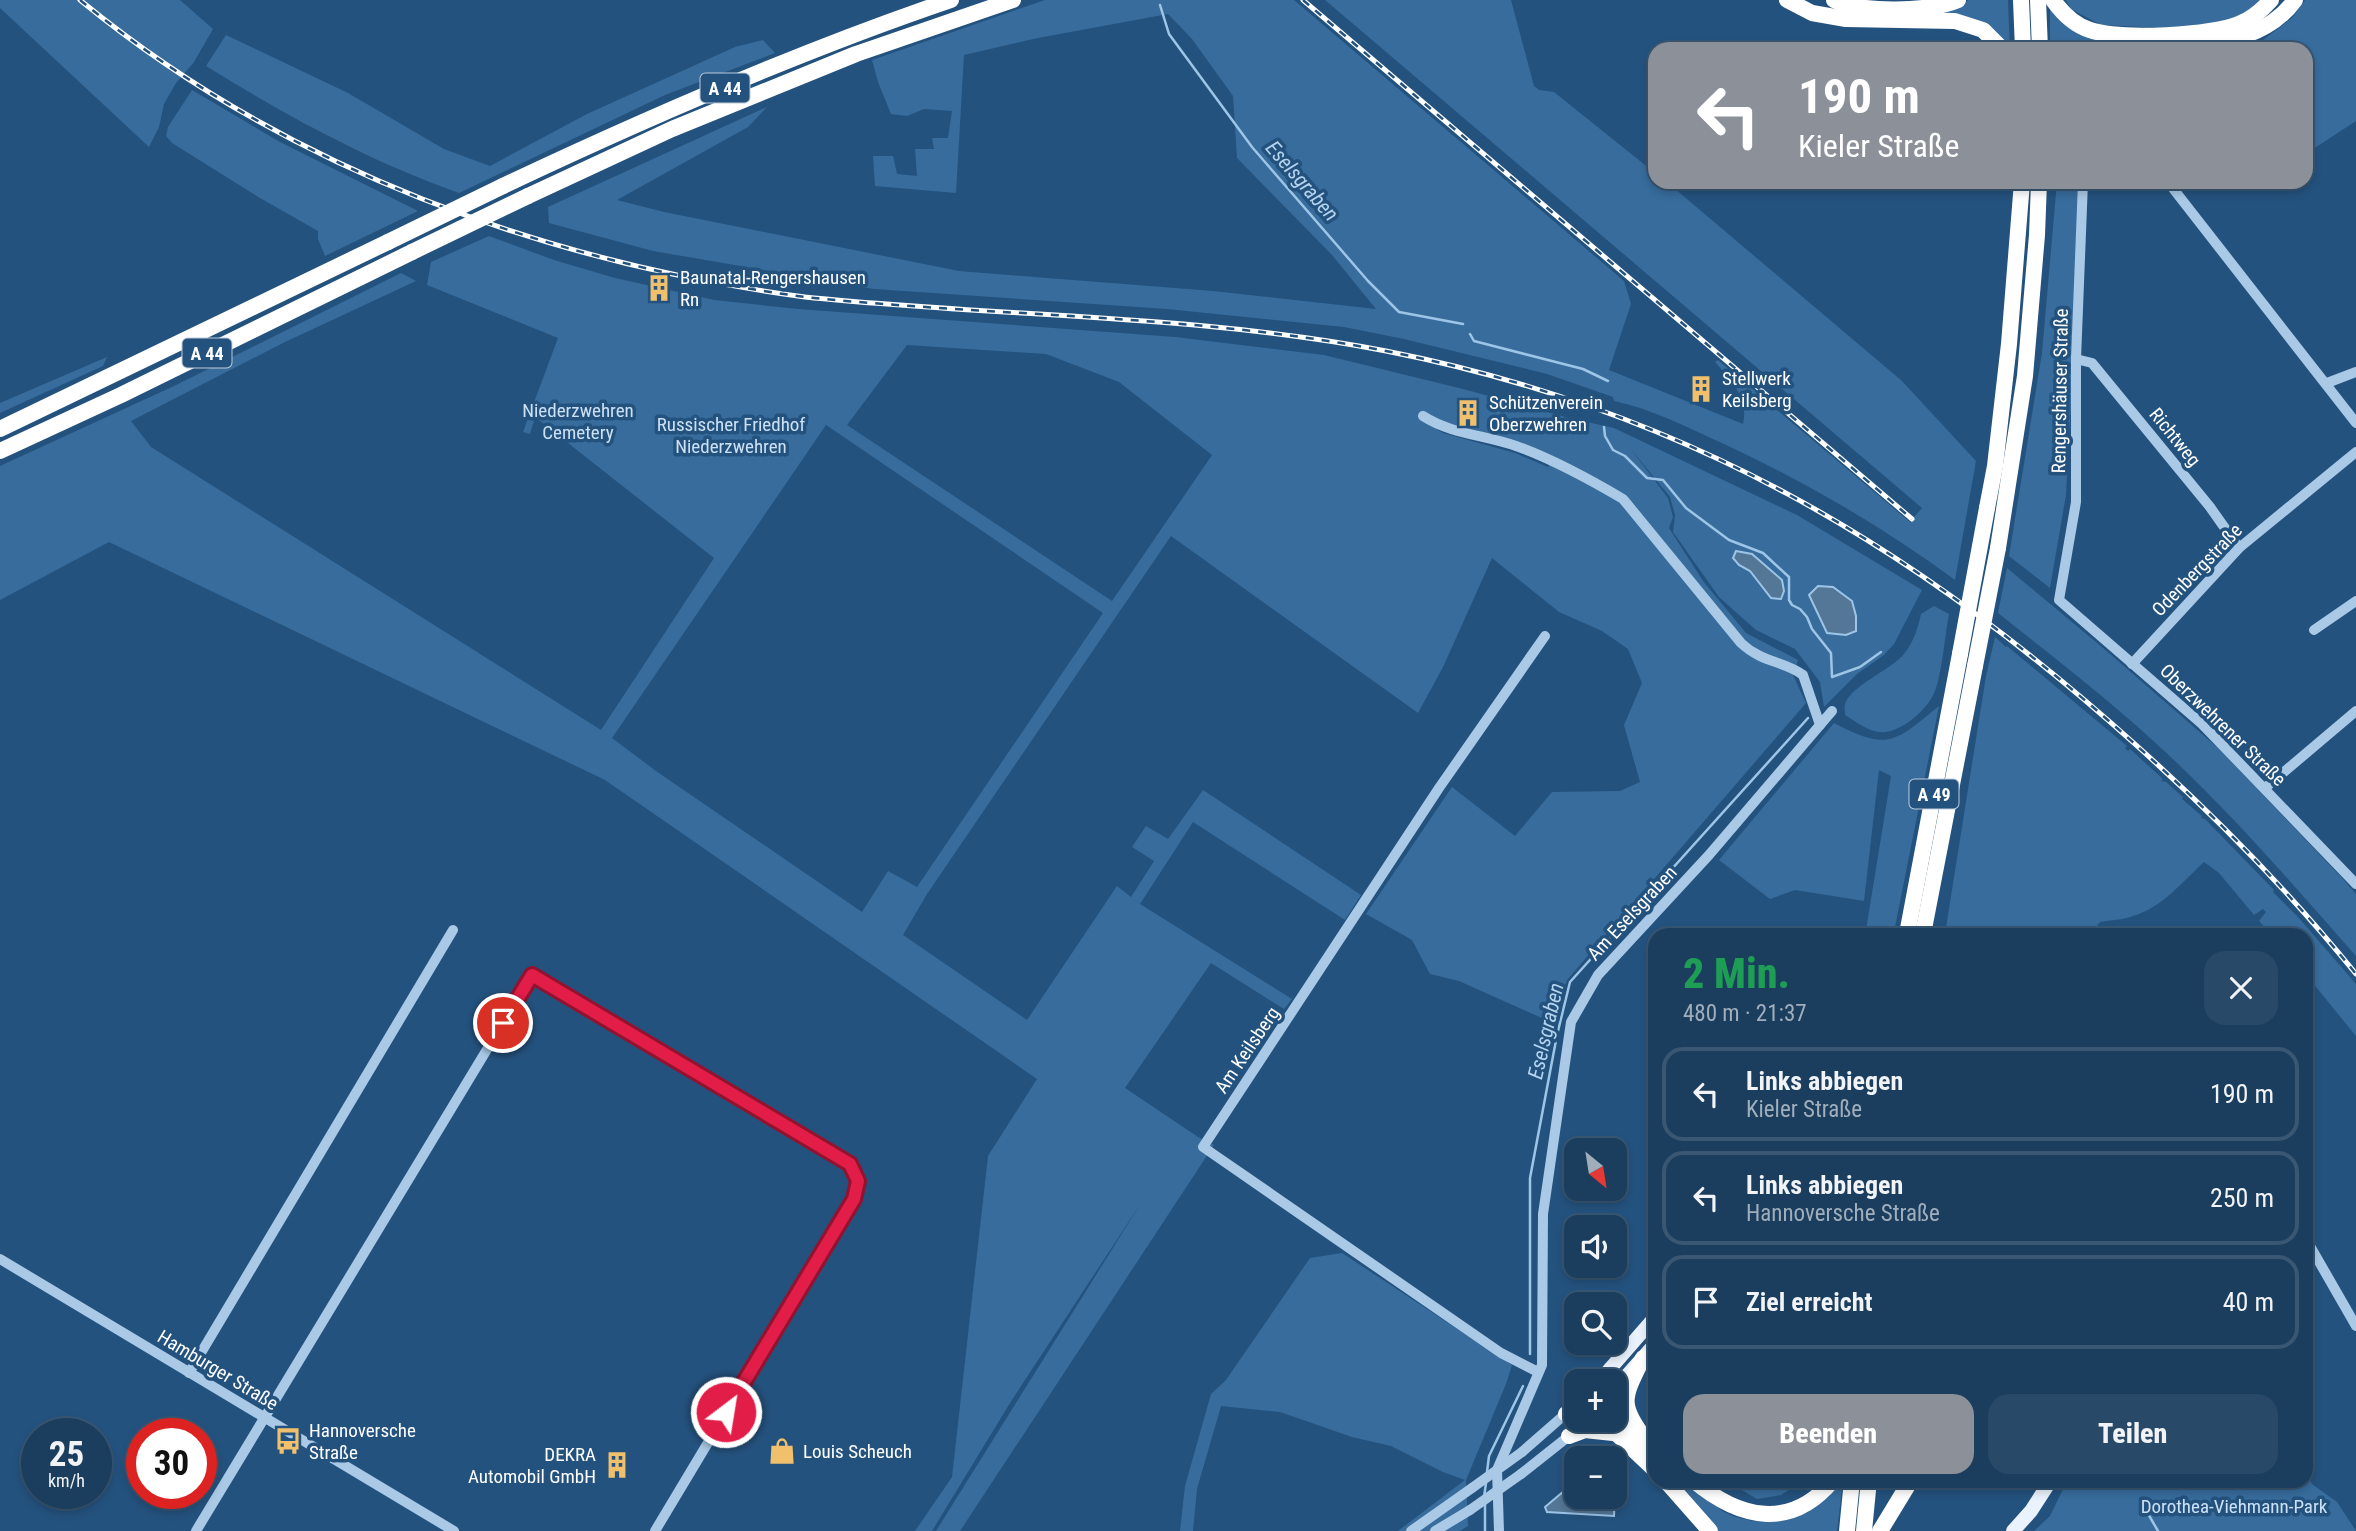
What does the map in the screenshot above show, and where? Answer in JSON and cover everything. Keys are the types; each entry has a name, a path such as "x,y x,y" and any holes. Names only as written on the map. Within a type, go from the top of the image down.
{"highway":[{"name":"A 44","path":"0,429 579,150 852,34 951,0"},
{"name":"A 44","path":"0,451 672,129 856,54 1013,0"},
{"path":"1787,0 1812,13 1846,19 1955,21 1983,30 1995,42"},
{"path":"1833,0 1864,9 1930,8 1958,0"},
{"path":"2021,0 2023,42"},
{"path":"2038,0 2040,42"},
{"path":"2053,0 2066,17 2078,25 2093,31 2137,35 2222,30 2243,23 2260,12 2271,0"},
{"path":"2218,42 2253,33 2273,22 2289,9 2295,0"},
{"name":"A 49","path":"1908,928 1994,466 2009,344 2021,189"},
{"name":"A 49","path":"1926,928 2003,517 2025,376 2039,189"},
{"path":"2037,235 2046,189"},
{"path":"1643,1359 1628,1388 1626,1402 1630,1418 1648,1442"},
{"path":"1627,1426 1648,1444"},
{"path":"1569,1436 1594,1430 1613,1433 1648,1464"},
{"path":"1672,1488 1710,1531"},
{"path":"1703,1488 1727,1506 1764,1516 1782,1514 1807,1505 1827,1488"},
{"path":"1847,1531 1851,1488"},
{"path":"1864,1531 1868,1488"},
{"path":"1880,1531 1906,1488"}],"main road":[{"path":"1610,1369 1648,1326"},
{"path":"1627,1376 1648,1353"},
{"path":"2013,1531 2031,1511 2046,1488"}],"street":[{"name":"Rengershäuser Straße","path":"2059,600 2076,502 2076,359 2083,189"},
{"path":"2174,189 2356,423"},
{"name":"Richtweg","path":"2076,359 2092,363 2210,507 2239,548"},
{"path":"2327,383 2356,372"},
{"path":"1423,416 1440,426 1516,446 1623,499 1741,643 1767,661 1798,671 1803,676 1820,725"},
{"name":"Odenbergstraße","path":"2132,664 2239,548 2356,452"},
{"name":"Oberzwehrener Straße","path":"2059,600 2202,724 2356,884"},
{"path":"2314,630 2356,601"},
{"name":"Am Keilsberg","path":"1538,1373 1501,1353 1203,1147 1439,788 1545,636"},
{"name":"Am Eselsgraben","path":"1499,1531 1497,1471 1543,1357 1543,1214 1571,1022 1598,975 1709,855 1832,711"},
{"path":"2265,788 2356,711"},
{"path":"189,1373 453,930"},
{"path":"196,1531 532,975 850,1164 858,1181 854,1199 655,1531"},
{"path":"2313,1251 2356,1326"},
{"name":"Hamburger Straße","path":"0,1259 454,1531"},
{"path":"1411,1531 1522,1452 1564,1417"},
{"path":"1435,1531 1521,1474 1573,1432"}],"green space":[{"path":"0,0 180,0 213,29 194,62 176,83 164,104 159,127 149,147 0,8"},
{"path":"1045,0 1294,0 1624,281 1631,304 1609,370 1743,424 1741,398 1715,362 1718,360 1910,522 1922,508 1325,0 1511,0 1534,86 1539,90 1554,92 1648,167 1648,189 1675,189 1902,381 1976,461 1955,580 1871,523 1754,459 1670,420 1547,374 1344,327 1167,309 874,289 653,251 549,223 548,207 767,107 748,127 617,200 664,212 959,271 1213,291 1376,309 1332,255 1237,158 1233,96 1192,39 1168,14 964,55 956,193 875,186 873,156 893,156 897,174 917,176 915,149 934,149 932,138 948,138 952,111 924,109 907,116 891,114 872,60"},
{"path":"1969,0 2008,0 2010,42 2001,42 1919,14 1952,8"},
{"path":"2066,0 2262,0 2243,17 2218,25 2164,28 2101,25 2071,9"},
{"path":"2305,0 2356,0 2356,121 2313,149 2313,42 2255,42 2263,40 2292,18"},
{"path":"2050,4 2118,40 2117,42 2050,42"},
{"path":"226,35 348,93 444,149 490,166 587,114 735,47 763,40 775,53 665,95 459,193 393,167 329,136 206,66"},
{"path":"192,90 280,142 418,211 325,256 318,239 318,231 172,143 166,136 168,127"},
{"path":"2056,189 2083,189 2066,495 2050,588 2009,556 2042,353"},
{"path":"489,236 554,260 615,278 714,300 798,309 1175,337 1324,355 1614,428 1797,515 1922,590 1894,644 1884,655 1857,674 1824,707 1820,682 1795,649 1756,630 1719,597 1673,532 1675,515 1670,497 1630,448 1668,498 1673,517 1669,528 1703,581 1746,633 1798,660 1793,675 1806,703 1567,980 1553,1023 1459,981 1430,974 1412,940 1366,914 1452,787 1515,836 1552,792 1620,791 1640,782 1624,725 1642,683 1628,649 1602,631 1559,612 1492,558 1443,667 1418,713 1171,536 927,894 903,935 1027,1020 1117,886 1131,897 1154,861 1132,847 1146,826 1168,839 1203,790 1361,895 1345,920 1193,822 1140,904 1292,999 1284,1009 1211,963 1125,1088 1214,1145 960,1531 936,1531 1141,1203 1010,1403 932,1531 915,1531 952,1477 988,1156 1037,1079 605,780 109,542 0,600 0,466 174,386 401,273 416,281 283,343 131,421 151,447 601,730 714,558 535,417 530,434 523,432 558,338 427,285 431,262","holes":["907,345 1046,354 1119,382 1212,455 1112,601 847,425","826,425 1103,613 917,887 888,871 862,912 612,738","1433,427 1553,459 1548,467 1515,453 1443,433"]},
{"path":"107,357 103,366 0,413 0,403"},
{"path":"2007,568 2218,748 2343,879 2356,894 2356,956 2191,776 2115,707 1998,613"},
{"path":"1934,606 1949,614 1937,683 1927,705 1907,723 1885,732 1870,729 1845,715 1848,697 1904,654 1915,635 1921,614"},
{"path":"1995,637 2127,746 2125,748 2128,751 2130,749 2163,779 2161,781 2166,782 2183,797 2182,799 2205,819 2308,928 2265,928 2259,921 2266,912 2263,909 2254,915 2219,873 2204,862 2154,907 2129,917 2100,922 2096,928 1946,928 1986,676"},
{"path":"1939,706 1895,928 1866,928 1891,776 1879,770 1864,901 1795,890 1770,899 1719,860 1834,723 1879,740 1890,739 1911,728"},
{"path":"2313,934 2356,984 2356,1036 2313,983"},
{"path":"1342,1253 1512,1365 1466,1480 1468,1526 1460,1531 1398,1531 1465,1480 1391,1446 1352,1437 1280,1412 1221,1406 1197,1489 1193,1531 1180,1531 1185,1486 1211,1394 1226,1380 1310,1258"},
{"name":"Dorothea-Viehmann-Park","path":"2313,1485 2337,1502 2356,1531 2034,1531 2050,1516 2064,1488 2313,1488"},
{"path":"1677,1488 1691,1488 1726,1513 1757,1521 1774,1521 1804,1513 1818,1505 1835,1488 1842,1488 1837,1531 1715,1531"},
{"path":"1738,1488 1792,1488 1781,1495 1757,1499"}],"shaded area":[{"path":"1736,551 1752,554 1782,580 1784,591 1781,599 1771,598 1750,571 1739,565 1733,558"},
{"path":"1818,586 1833,587 1852,601 1856,631 1846,635 1827,633 1809,595"},
{"path":"1564,1491 1564,1509 1614,1509 1614,1516 1547,1512 1545,1507"}],"waterway":[{"name":"Eselsgraben","path":"1160,5 1169,34 1252,147 1368,281 1399,312 1463,324"},
{"name":"Eselsgraben","path":"1470,334 1474,341 1583,369 1608,381"},
{"name":"Eselsgraben","path":"1604,427 1605,436 1613,450 1625,456 1647,478 1663,480 1686,508 1729,540 1763,553 1789,577 1789,600 1807,617 1812,629 1831,653 1832,677 1860,667 1881,652"},
{"name":"Eselsgraben","path":"1530,1354 1530,1178 1557,1035 1570,982 1808,718"},
{"name":"Eselsgraben","path":"1487,1472 1489,1456 1523,1386"},
{"name":"Eselsgraben","path":"1484,1497 1486,1483"},
{"name":"Eselsgraben","path":"1485,1503 1485,1531"},
{"path":"2147,1512 2158,1531"}],"railway":[{"path":"80,0 160,60 243,113 331,159 422,199 515,232 611,260 707,281 805,297 1169,323 1314,339 1386,351 1494,376 1597,409 1695,448 1788,494 1879,547 1966,607 2052,673 2194,799 2305,913 2356,974"},
{"path":"1303,0 1912,519"}],"place":[{"name":"Baunatal-Rengershausen Rn","path":"659,288"},
{"name":"Stellwerk Keilsberg","path":"1701,389"},
{"name":"Schützenverein Oberzwehren","path":"1468,413"},
{"name":"Hannoversche Straße","path":"288,1441"},
{"name":"Louis Scheuch","path":"782,1451"},
{"name":"DEKRA Automobil GmbH","path":"617,1465"}],"route":[{"path":"503,1023 532,975 850,1164 858,1181 854,1199 726,1412"}],"park label":[{"name":"Niederzwehren Cemetery","path":"578,421"},
{"name":"Russischer Friedhof Niederzwehren","path":"731,435"}]}
